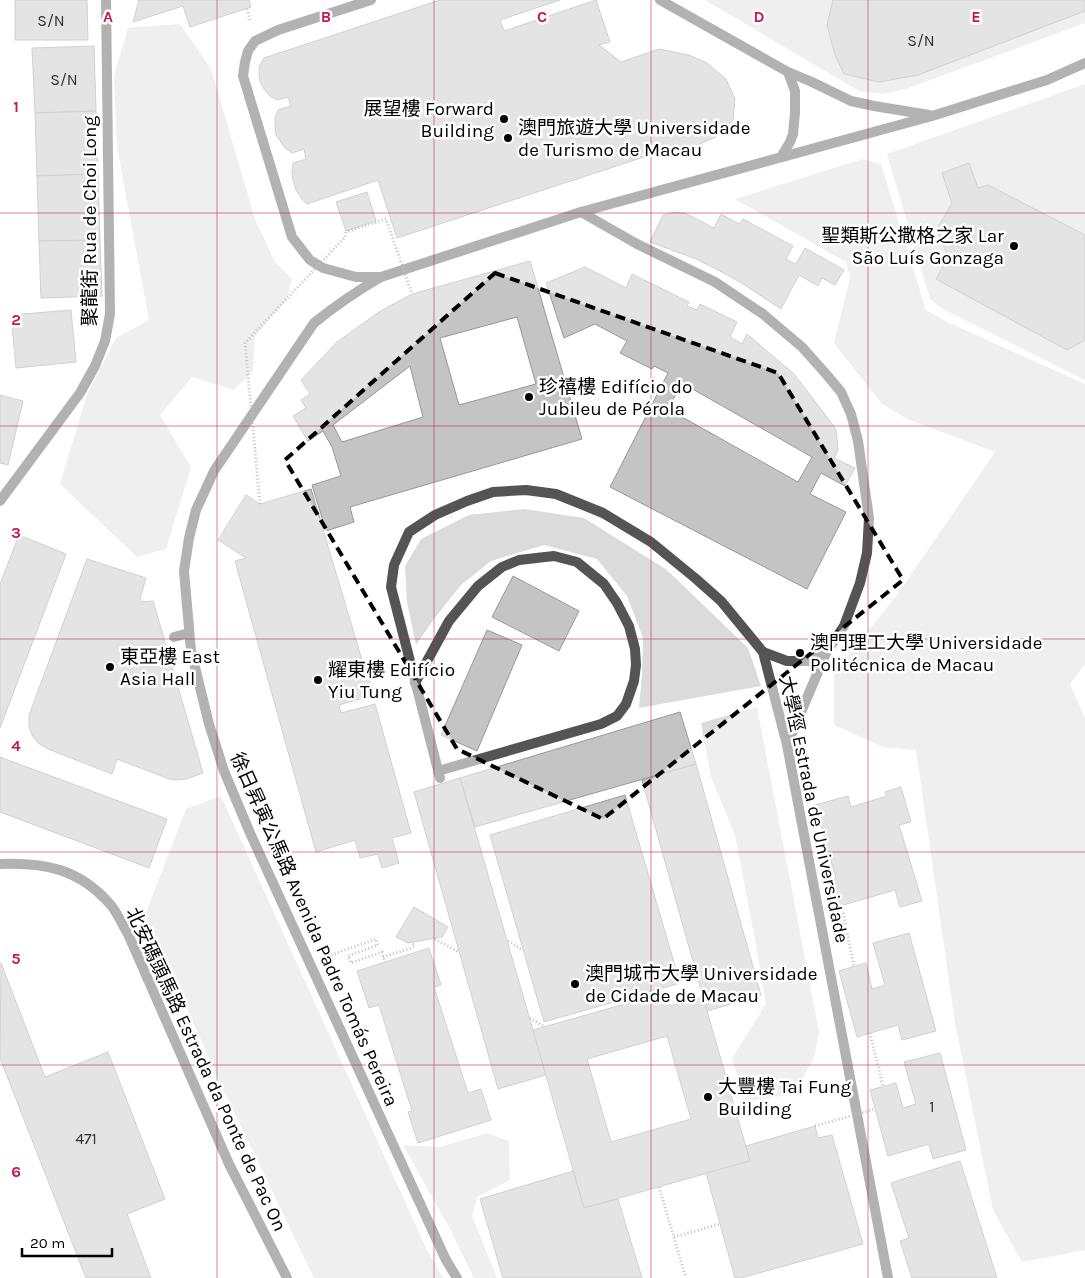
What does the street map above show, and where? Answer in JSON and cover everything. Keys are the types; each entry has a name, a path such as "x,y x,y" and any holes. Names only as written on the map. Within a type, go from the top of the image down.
{"street":[{"name":"聚龍街 Rua de Choi Long","path":"0,501 80,393 95,366 105,341 110,314 106,0"},
{"path":"371,0 278,30 255,41 248,51 243,76 292,237 310,260 323,268 356,277 381,277"},
{"path":"660,0 788,72 851,101 932,116"},
{"name":"徐日昇寅公馬路 Avenida Padre Tomás Pereira","path":"457,1278 446,1260 250,833 224,771 208,724 191,651 184,571 196,510 214,471 314,324 332,308 381,277 581,212 932,116 1047,80 1085,63"},
{"path":"781,157 793,134 795,113 795,91 788,72"},
{"path":"581,212 637,244 715,282 763,314 802,347 826,374 841,392 851,414 858,441 869,518 868,553 860,583 844,626 826,653 787,745"},
{"name":"大學徑 Estrada de Universidade","path":"415,683 449,621 478,586 502,567 519,560 554,556 577,562 604,584 629,626 635,649 636,666 634,681 626,704 617,716 602,724 439,774 415,683 391,587 394,565 409,532 435,515 493,492 526,490 556,494 603,513 651,542 695,578 721,601 764,652 787,745 888,1278"},
{"path":"174,637 189,633"},
{"path":"764,652 787,661 809,661 826,653"},
{"name":"北安碼頭馬路 Estrada da Ponte de Pac On","path":"0,864 35,864 57,868 92,888 111,905 128,934 229,1164 286,1278"}],"path":[{"path":"260,504 245,343 345,238 346,232 386,219 412,294"},
{"path":"842,906 854,967"},
{"path":"309,963 376,939 378,945 348,956 351,963 382,952 385,962"},
{"path":"435,939 459,952"},
{"path":"508,941 523,950"},
{"path":"383,957 414,947 413,943"},
{"path":"530,1018 545,1027"},
{"path":"870,1033 883,1086"},
{"path":"815,1126 875,1110"},
{"path":"659,1187 686,1278"},
{"path":"674,1237 720,1224"}],"highlighted area":[{"path":"495,273 778,373 903,580 603,819 457,749 285,460"}],"shaded area":[{"path":"705,0 1085,0 1085,23 906,89 883,94 859,91"},
{"path":"180,24 211,69 255,219 275,262 292,279 287,299 255,336 253,371 234,390 192,377 160,415 191,467 166,549 137,557 60,484 86,397 116,338 149,320 117,147 114,76 128,28"},
{"path":"1085,84 1085,380 941,308 930,299 887,154"},
{"path":"863,159 881,164 926,310 947,322 1085,384 1085,664 1070,684 1085,718 1085,1250 1022,1262 993,1210 955,1023 916,750 883,747 834,725 834,673 897,595 995,452 907,419 881,403 834,343 850,278 846,262 735,199"},
{"path":"524,509 584,518 667,570 748,648 761,686 639,708 643,638 627,596 597,559 544,545 491,561 461,585 416,645 407,602 405,566 421,539 469,515"},
{"path":"757,707 819,1032 814,1058 793,1094 745,1102 732,1058 766,1004 735,835 711,777 701,723"},
{"path":"221,796 426,1248 443,1278 314,1278 222,1087 145,915 186,809"},
{"path":"487,1133 509,1141 510,1180 477,1197 472,1216 497,1278 474,1278 449,1227 403,1145 440,1147"}],"building":[{"path":"15,0 87,0 88,40 15,40"},
{"path":"139,0 249,0 251,7 190,27 183,6 133,22"},
{"name":"澳門旅遊大學 Universidade de Turismo de Macau","path":"440,0 560,0 500,20 504,31 596,0 610,42 599,45 621,62 659,49 689,55 707,63 726,79 735,99 733,120 716,137 700,144 659,152 397,238 378,180 307,204 296,190 292,172 293,163 306,159 304,149 292,153 285,148 276,135 275,118 278,110 291,106 288,97 277,100 270,96 260,82 260,65 264,58"},
{"path":"833,0 1085,0 1085,11 918,75 879,82 844,74 835,55 827,25"},
{"path":"94,46 96,111 35,113 32,48"},
{"path":"96,111 98,174 37,176 35,113"},
{"name":"聖類斯公撒格之家 Lar São Luís Gonzaga","path":"969,163 978,188 988,185 1085,235 1085,340 1067,350 936,279 948,257 937,229 952,203 942,173"},
{"path":"98,174 100,240 39,241 37,176"},
{"path":"367,192 376,221 346,231 336,202"},
{"path":"674,212 685,213 714,228 721,214 739,224 743,219 793,246 786,259 796,264 805,248 844,270 835,285 822,278 818,286 799,275 781,309 718,270 696,259 650,242 663,215"},
{"path":"100,240 102,296 41,298 39,241"},
{"name":"珍禧樓 Edifício do Jubileu de Pérola","path":"530,261 582,439 350,507 354,522 326,531 312,485 341,476 332,447 323,431 308,441 293,416 306,408 301,400 310,394 301,380 337,342 379,312 412,294","holes":["517,317 536,384 459,405 440,338","410,366 423,417 342,442 333,425"]},
{"path":"585,267 626,288 632,274 689,302 687,306 697,310 700,304 737,322 730,337 742,344 747,334 794,374 836,429 838,451 834,458 855,468 845,486 821,473 810,494 846,512 807,589 610,487 668,373 654,366 652,369 620,353 627,341 595,324 564,338 546,283","holes":["682,383 812,457 798,482 668,409"]},
{"path":"71,310 76,362 16,368 11,315"},
{"path":"0,395 23,401 8,465 0,463"},
{"name":"耀東樓 Edifício Yiu Tung","path":"311,489 362,660 327,670 329,677 358,669 366,673 370,682 369,691 363,698 339,705 341,713 375,704 411,833 392,838 399,863 382,868 378,854 360,858 355,840 316,852 235,561 246,558 218,540 246,495 260,504"},
{"path":"19,535 66,554 0,728 0,584"},
{"name":"東亞樓 East Asia Hall","path":"87,559 146,578 140,599 142,602 153,601 203,773 186,779 175,780 117,759 112,774 48,749 38,743 32,735 29,726 29,715"},
{"path":"513,576 579,611 559,651 492,617"},
{"path":"487,630 522,645 477,751 441,735"},
{"path":"680,712 696,764 475,827 460,778"},
{"path":"0,757 167,819 149,868 0,812"},
{"path":"696,764 761,995 707,1011 642,780"},
{"path":"460,778 546,1075 498,1089 414,792"},
{"path":"901,787 911,822 899,825 922,901 900,907 895,890 833,908 824,881 836,878 815,805 848,796 851,807 887,796 885,792"},
{"path":"625,795 680,983 544,1022 490,835"},
{"path":"414,907 448,927 442,937 408,943 396,937"},
{"path":"909,933 936,1031 902,1040 898,1025 857,1037 839,971 866,963 872,989 885,985 873,943"},
{"path":"429,948 441,985 434,987 468,1093 481,1089 491,1120 418,1143 408,1112 412,1111 379,1005 369,1008 357,971"},
{"path":"1,963 45,1077 108,1052 165,1199 127,1214 151,1278 86,1278 0,1058"},
{"name":"大豐樓 Tai Fung Building","path":"667,992 670,1006 703,997 750,1161 584,1208 533,1030","holes":["667,1036 691,1119 611,1142 587,1059"]},
{"path":"940,1053 966,1150 933,1159 929,1144 888,1156 870,1090 896,1083 903,1108 916,1104 904,1062"},
{"path":"815,1126 818,1138 832,1135 863,1244 741,1278 735,1278 706,1173 750,1161 746,1146"},
{"path":"960,1161 997,1278 912,1278 900,1241 909,1238 891,1183"},
{"path":"573,1171 584,1208 618,1199 642,1278 503,1278 480,1199"}],"place":[{"name":"展望樓 Forward Building","path":"504,119"},
{"name":"澳門旅遊大學 Universidade de Turismo de Macau","path":"508,138"},
{"name":"聖類斯公撒格之家 Lar São Luís Gonzaga","path":"1014,246"},
{"name":"珍禧樓 Edifício do Jubileu de Pérola","path":"529,397"},
{"name":"澳門理工大學 Universidade Politécnica de Macau","path":"800,653"},
{"name":"東亞樓 East Asia Hall","path":"110,667"},
{"name":"耀東樓 Edifício Yiu Tung","path":"318,680"},
{"name":"澳門城市大學 Universidade de Cidade de Macau","path":"575,984"},
{"name":"大豐樓 Tai Fung Building","path":"708,1097"}]}
